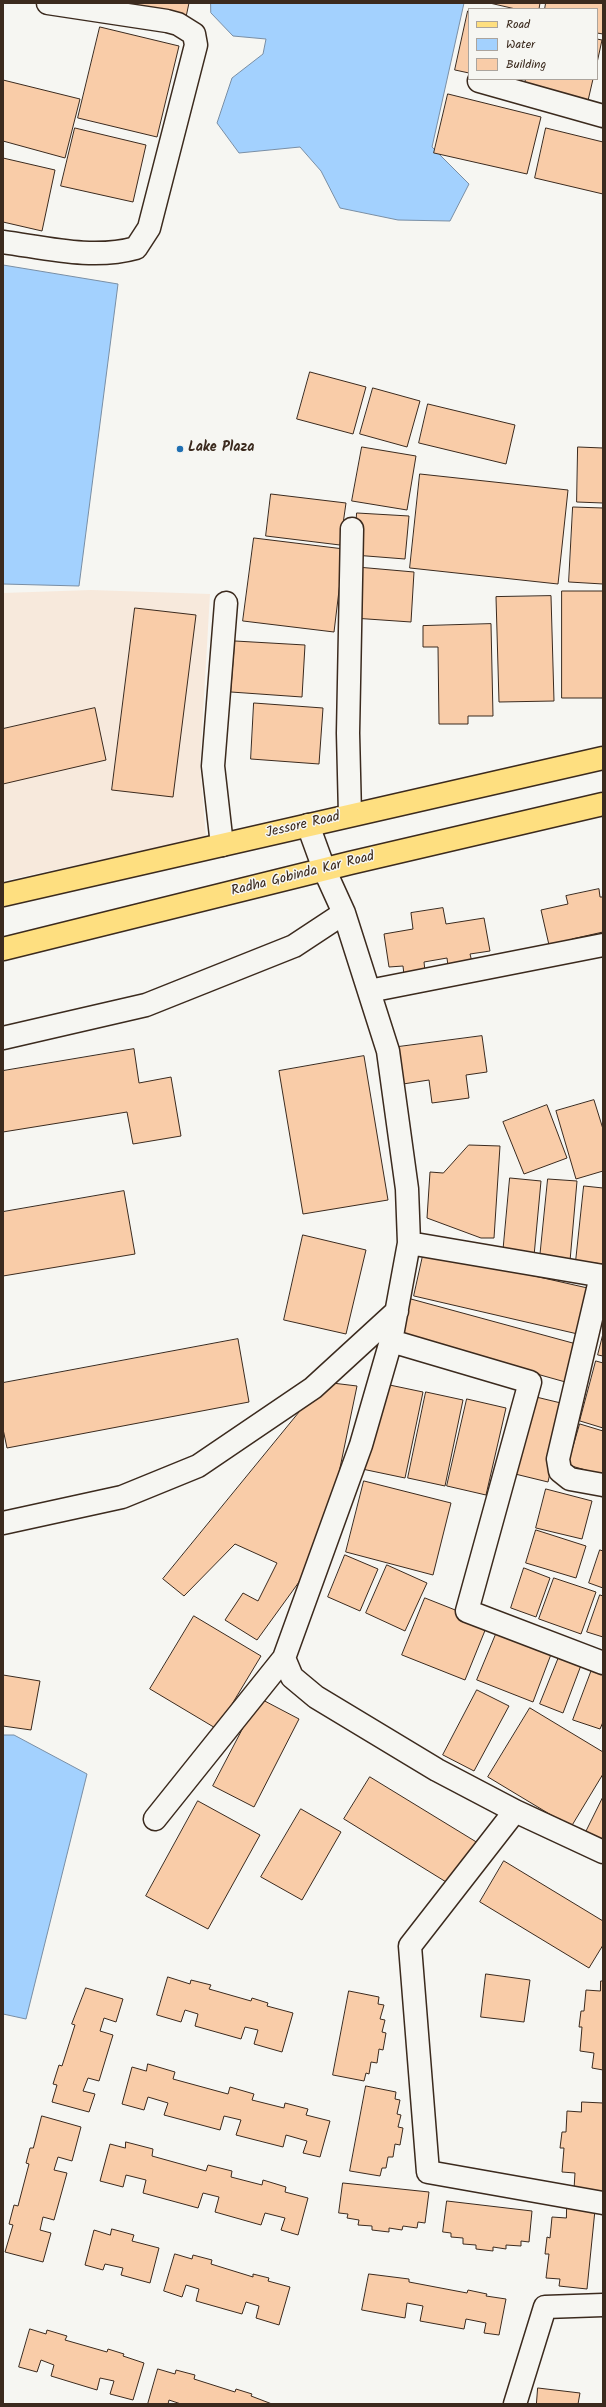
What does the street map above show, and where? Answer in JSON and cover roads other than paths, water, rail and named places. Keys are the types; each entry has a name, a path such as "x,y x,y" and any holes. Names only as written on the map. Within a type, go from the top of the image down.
{"main road":[{"name":"Jessore Road","path":"3,895 603,758"},
{"name":"Radha Gobinda Kar Road","path":"3,949 324,869 603,804"}],"street":[{"path":"3,242 66,252 116,254 136,248 149,228 196,45 194,34 178,24 167,21 48,3"},
{"path":"479,81 602,110"},
{"path":"350,815 348,733 352,529"},
{"path":"222,845 213,766 226,603"},
{"path":"155,1819 284,1658 361,1445 391,1341 408,1243 407,1189 388,1051 344,913 324,869 308,825"},
{"path":"3,1038 146,1005 294,946 344,913"},
{"path":"369,991 603,945"},
{"path":"408,1243 602,1276 558,1460 560,1472 570,1479 603,1485"},
{"path":"3,1523 122,1497 198,1466 313,1388 397,1311"},
{"path":"391,1341 530,1382 467,1611 603,1663"},
{"path":"284,1658 292,1677 316,1697 437,1770 516,1811 603,1852"},
{"path":"516,1811 410,1946 428,2172 603,2203"},
{"path":"515,2404 545,2307 603,2305"}],"water":[{"path":"211,3 464,3 432,147 469,184 450,221 398,220 340,208 321,171 300,147 239,153 217,123 232,78 263,54 266,39 233,36 211,13"},
{"path":"3,265 118,284 79,586 3,584"},
{"path":"3,1735 14,1735 87,1774 26,2019 3,2014"}],"place":[{"name":"Lake Plaza","path":"180,449"}]}
